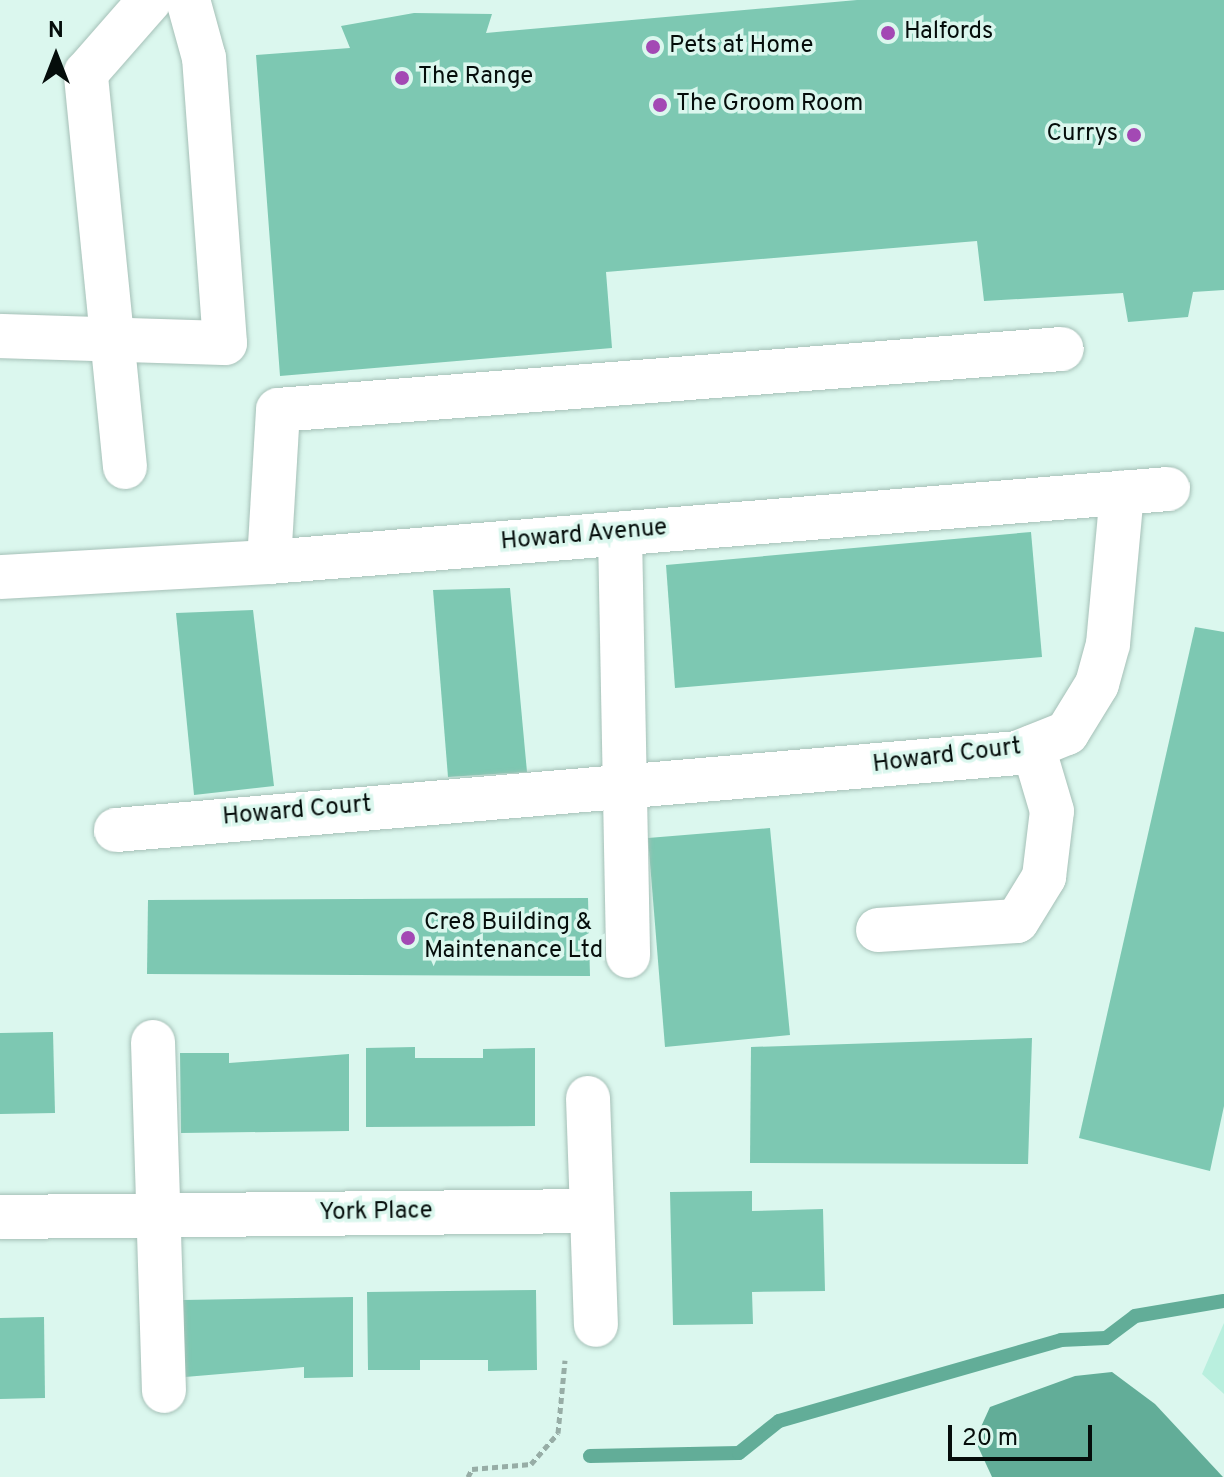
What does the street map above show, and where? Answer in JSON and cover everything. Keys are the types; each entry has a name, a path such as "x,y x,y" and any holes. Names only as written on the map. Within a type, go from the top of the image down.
{"street":[{"path":"125,467 115,340 86,73 150,0"},
{"path":"0,336 225,343 204,58 188,0"},
{"path":"269,562 278,410 1062,349"},
{"name":"Howard Avenue","path":"0,577 269,562 1168,489"},
{"name":"Howard Court","path":"116,830 1017,753 1067,733 1097,684 1108,644 1122,493"},
{"path":"620,534 622,787 628,956"},
{"path":"878,930 1017,921 1044,877 1052,811 1033,747"},
{"path":"153,1042 162,1215 164,1391"},
{"path":"588,1098 596,1325"},
{"name":"York Place","path":"0,1217 590,1211"}],"path":[{"path":"468,1477 472,1469 531,1464 558,1433 565,1345 596,1325"}],"shaded area":[{"path":"1224,1323 1224,1394 1202,1374"},
{"path":"1112,1372 1155,1404 1223,1477 992,1477 975,1440 990,1407 1075,1376"}],"building":[{"path":"857,0 1224,0 1224,290 1193,292 1188,317 1128,322 1123,293 984,301 977,241 606,272 612,348 280,376 256,55 350,48 341,26 414,13 492,14 486,33"},
{"path":"1031,532 1042,657 675,688 666,565"},
{"path":"510,588 527,772 448,777 433,590"},
{"path":"253,610 274,786 194,795 176,613"},
{"path":"1195,627 1224,632 1224,1106 1210,1171 1079,1138"},
{"path":"770,828 790,1035 665,1047 648,838"},
{"path":"588,898 590,976 147,974 148,900"},
{"path":"53,1032 55,1113 0,1114 0,1033"},
{"path":"1032,1038 1028,1164 750,1163 751,1047"},
{"path":"415,1047 415,1058 483,1058 483,1049 535,1048 535,1126 366,1127 366,1048"},
{"path":"180,1053 229,1053 229,1063 349,1054 349,1131 181,1133"},
{"path":"752,1191 752,1211 823,1209 825,1291 752,1292 753,1324 673,1325 670,1192"},
{"path":"536,1290 537,1370 488,1371 488,1360 420,1360 420,1370 368,1370 367,1292"},
{"path":"353,1297 353,1377 304,1378 304,1367 185,1377 183,1300"},
{"path":"44,1317 45,1398 0,1399 0,1318"}],"waterway":[{"path":"590,1456 739,1453 779,1421 1061,1340 1106,1338 1135,1316 1224,1301"}],"place":[{"name":"Halfords","path":"888,33"},
{"name":"Pets at Home","path":"653,47"},
{"name":"The Range","path":"402,78"},
{"name":"The Groom Room","path":"660,105"},
{"name":"Currys","path":"1134,135"},
{"name":"Cre8 Building & Maintenance Ltd","path":"408,938"}]}
